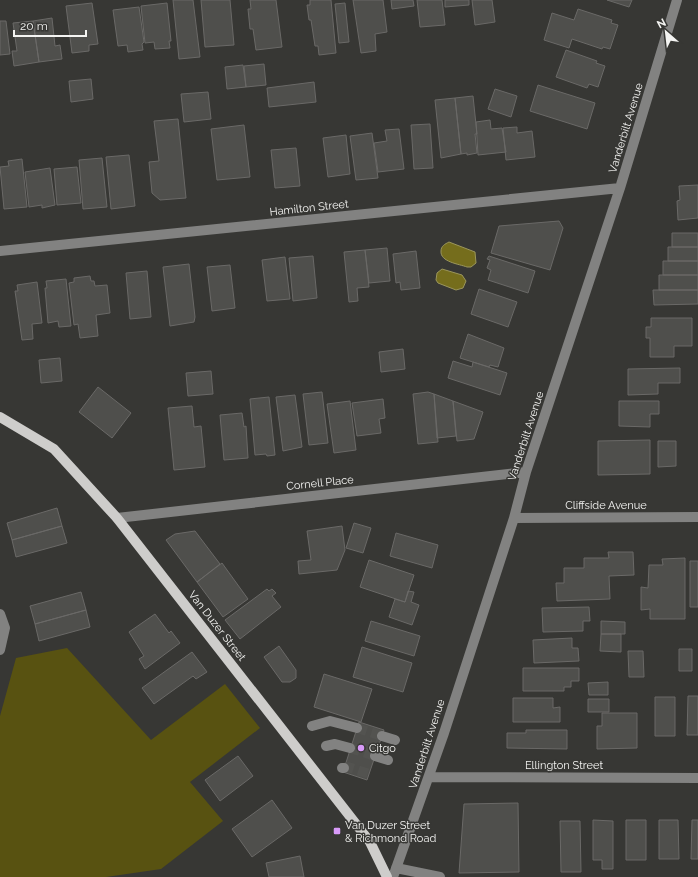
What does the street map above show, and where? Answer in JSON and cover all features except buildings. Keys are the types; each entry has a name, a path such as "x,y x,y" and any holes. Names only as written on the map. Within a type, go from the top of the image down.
{"main road":[{"name":"Van Duzer Street","path":"0,416 54,449 117,518 370,842 387,877"}],"street":[{"name":"Vanderbilt Avenue","path":"395,873 429,777 514,518 526,472 620,188 677,0"},
{"name":"Hamilton Street","path":"0,251 620,188"},
{"name":"Cornell Place","path":"117,518 526,472"},
{"name":"Cliffside Avenue","path":"514,518 698,517"},
{"path":"0,614 5,628 0,650"},
{"path":"312,726 330,721 357,728"},
{"path":"382,736 395,740"},
{"path":"326,746 335,744 350,748"},
{"path":"375,756 388,760"},
{"name":"Ellington Street","path":"429,777 698,778"},
{"path":"395,873 440,877"}],"shaded area":[{"path":"449,242 475,252 476,263 471,267 467,267 444,258 441,251 445,244"},
{"path":"442,269 462,275 466,281 463,288 456,290 438,283 436,280 437,273"},
{"path":"67,648 151,740 225,684 260,728 190,782 223,821 161,869 106,877 0,877 0,716 16,658"}],"tunnel":[{"path":"357,728 382,736"},
{"path":"350,748 375,756"},
{"path":"344,768 348,767 369,774"}],"place":[{"name":"Citgo","path":"361,748"},
{"name":"Van Duzer Street & Richmond Road","path":"337,831"}]}
